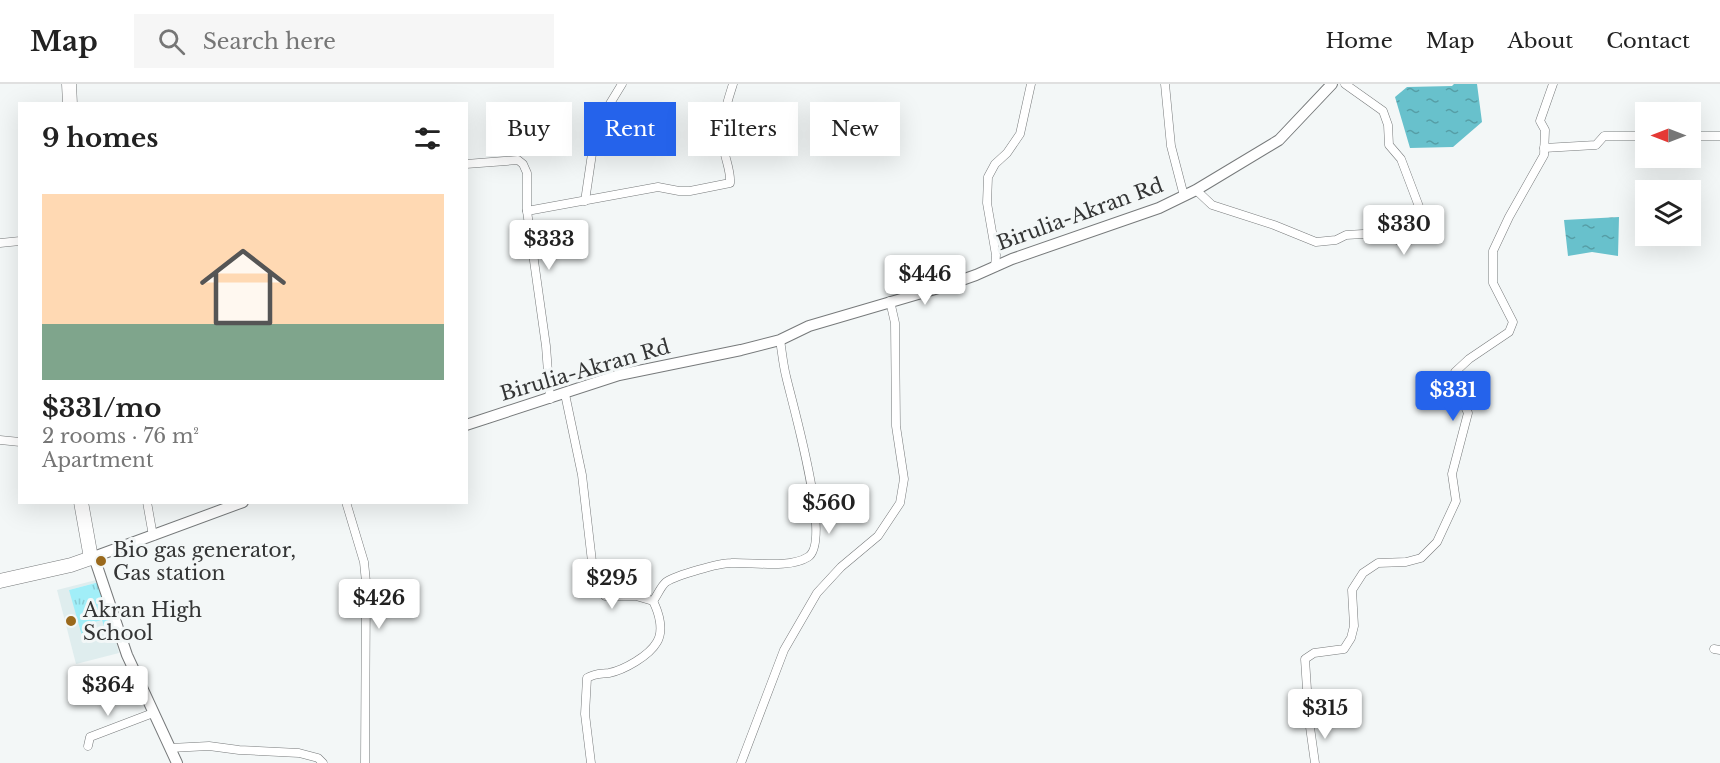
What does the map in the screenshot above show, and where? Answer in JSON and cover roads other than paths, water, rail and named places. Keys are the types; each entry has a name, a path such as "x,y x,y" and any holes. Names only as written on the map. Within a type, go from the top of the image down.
{"highway":[{"path":"69,84 70,102"},
{"path":"0,581 71,565 91,558 81,504"}],"street":[{"path":"585,201 593,147 603,115 622,84"},
{"path":"527,211 658,187 690,191 730,183 731,177 723,148 721,124 733,84"},
{"path":"995,267 996,255 987,202 988,177 995,164 1020,134 1031,84"},
{"path":"1165,84 1171,146 1184,196"},
{"name":"Birulia-Akran Rd","path":"468,424 619,375 741,350 780,339 809,326 942,287 1012,259 1141,214 1196,190 1279,140 1332,84"},
{"path":"1196,190 1212,205 1274,225 1316,242 1363,234 1392,238 1406,243 1426,225 1401,159 1389,145 1388,125 1383,111 1345,84"},
{"path":"1315,763 1309,720 1305,659 1314,653 1344,649 1351,638 1354,626 1352,590 1363,573 1378,563 1406,562 1421,558 1437,542 1456,501 1452,474 1468,413 1454,382 1455,372 1469,359 1509,332 1513,322 1492,283 1493,251 1544,154 1545,130 1540,121 1553,84"},
{"path":"1544,148 1596,145 1604,136 1635,136"},
{"path":"1701,136 1720,136"},
{"path":"468,164 518,160 523,164 527,173 527,211 546,346 550,399"},
{"path":"0,243 18,242"},
{"path":"741,763 784,650 817,592 841,567 878,536 900,503 904,479 896,426 895,323 890,301"},
{"path":"653,601 665,583 696,571 729,563 781,565 809,557 814,549 817,536 808,463 785,372 780,339"},
{"path":"565,394 582,475 594,579 605,596 636,596 653,601"},
{"path":"0,441 18,441"},
{"path":"147,504 153,536"},
{"path":"177,763 127,655 96,563 91,558 238,504"},
{"path":"347,504 364,562 366,582 364,763"},
{"path":"591,763 585,714 586,678 632,663 649,652 658,642 659,615 653,601"},
{"path":"88,746 90,737 153,713"},
{"path":"170,748 209,746 299,753 318,758 323,763"}],"water":[{"path":"1454,84 1477,84 1482,122 1453,147 1410,148 1395,97 1407,87 1452,86"},
{"path":"1619,217 1618,256 1592,252 1568,256 1564,220"}],"place":[{"name":"Bio gas generator, Gas station","path":"101,561"},
{"name":"Akran High School","path":"71,621"}]}
